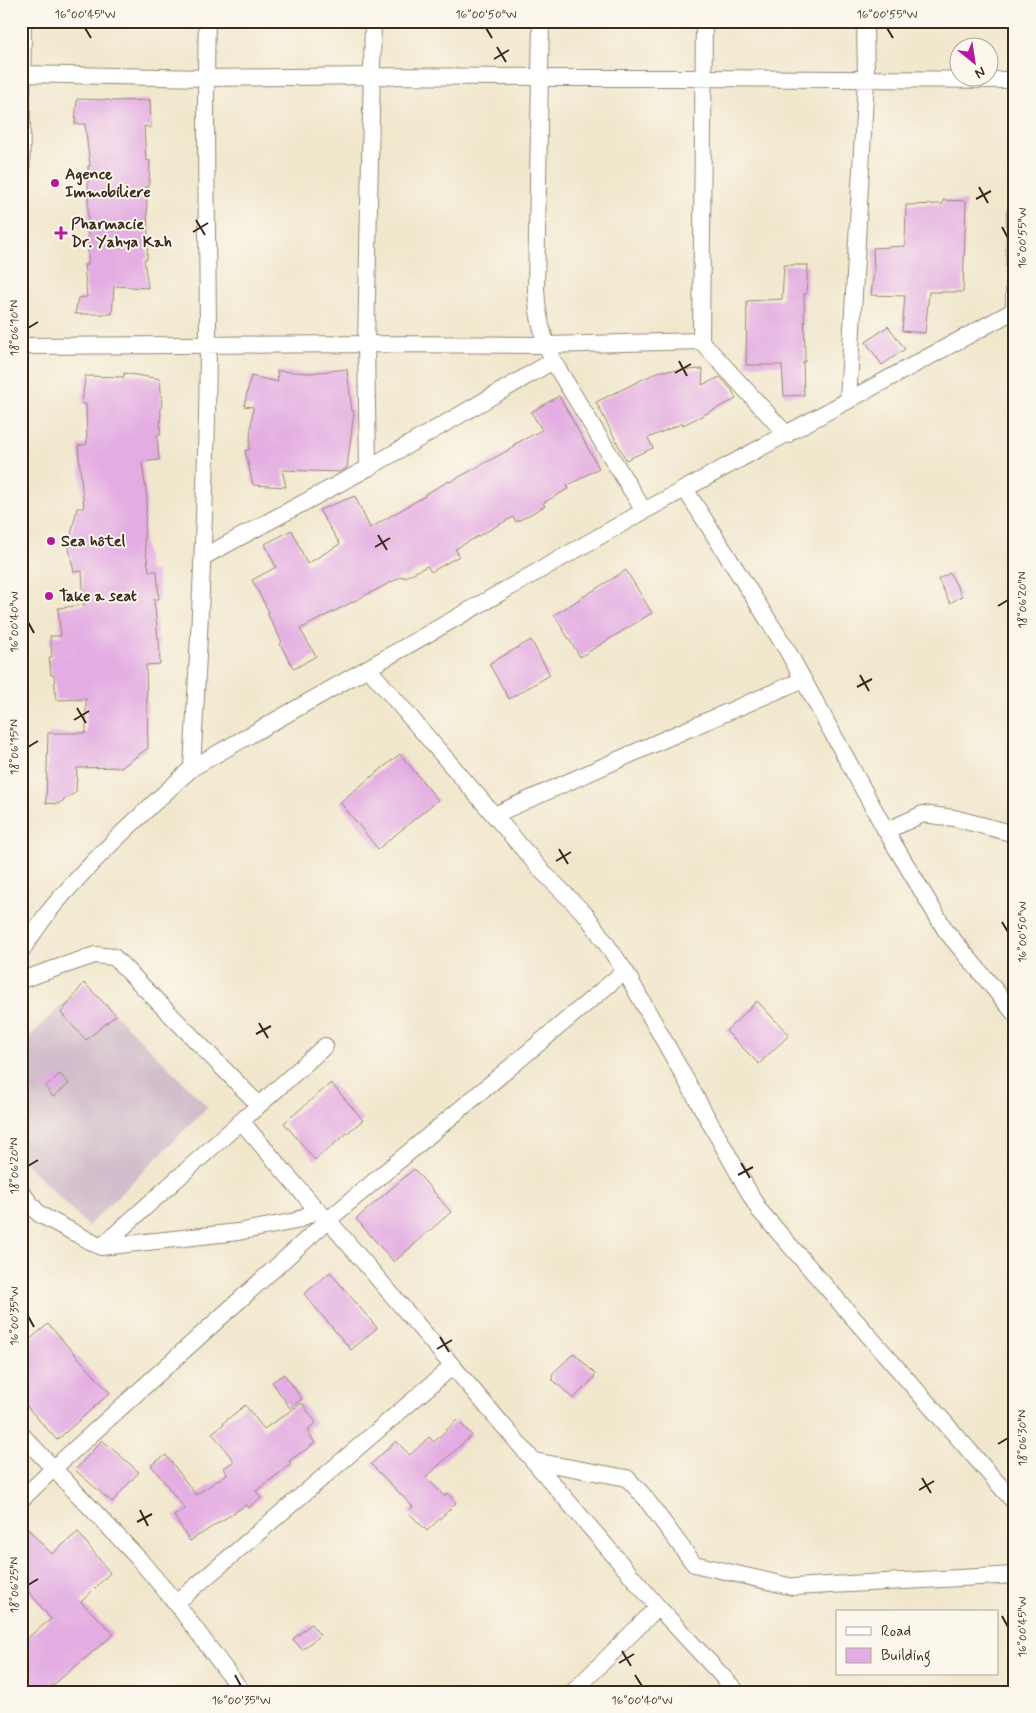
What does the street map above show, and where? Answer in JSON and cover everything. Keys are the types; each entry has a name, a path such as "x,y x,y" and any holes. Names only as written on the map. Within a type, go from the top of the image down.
{"street":[{"path":"21,199 23,21"},
{"path":"192,768 203,557 208,346 207,21"},
{"path":"368,468 366,344 373,21"},
{"path":"541,21 536,304 540,326 553,361 644,511"},
{"path":"704,21 701,341 787,435"},
{"path":"848,401 866,79 865,21"},
{"path":"22,74 206,78 372,76 1015,80"},
{"path":"21,951 49,911 76,881 192,768 644,511 1014,310 1015,213"},
{"path":"21,346 546,345 701,341"},
{"path":"203,557 368,468 553,361"},
{"path":"685,489 786,650 886,831 946,931 1015,1014"},
{"path":"368,668 542,871 587,916 625,970 759,1210 1015,1503"},
{"path":"494,815 802,680"},
{"path":"886,831 923,814 954,818 1011,833 1015,838"},
{"path":"21,980 96,955 114,957 258,1105"},
{"path":"21,1500 323,1215 625,970"},
{"path":"101,1247 325,1046"},
{"path":"241,1121 658,1606 737,1692"},
{"path":"21,1192 39,1214 101,1247 247,1230 323,1215"},
{"path":"176,1603 453,1366"},
{"path":"21,1434 138,1558 176,1603 242,1692"},
{"path":"534,1461 627,1478 643,1495 694,1564 793,1587 1015,1575"},
{"path":"573,1692 658,1606"}],"shaded area":[{"path":"84,983 208,1107 88,1226 21,1159 21,1045"}],"building":[{"path":"77,99 110,101 150,100 151,128 144,126 146,160 150,161 149,187 146,187 147,259 144,259 148,288 114,286 112,314 75,314 78,298 87,297 84,265 88,265 88,166 90,166 85,124 75,124"},
{"path":"943,200 966,201 963,292 929,292 925,333 902,331 905,296 871,295 874,270 873,248 905,246 906,205 943,204"},
{"path":"784,265 808,265 806,294 804,294 804,395 784,396 782,365 746,365 747,301 782,299"},
{"path":"888,326 905,349 882,365 866,342"},
{"path":"347,369 352,411 354,411 347,468 340,472 282,470 286,487 253,485 245,450 249,450 253,407 244,406 251,376 278,382 277,371 310,373"},
{"path":"703,369 702,385 720,377 732,390 736,399 683,425 683,423 648,438 653,448 626,460 596,402 660,371"},
{"path":"124,373 160,379 162,406 160,435 157,435 159,460 142,462 147,499 144,540 149,571 157,571 159,599 154,599 160,664 146,665 148,748 122,767 77,768 76,792 58,804 46,803 48,733 86,733 86,699 56,700 54,675 51,675 49,657 52,657 50,636 61,636 58,608 84,605 82,571 74,572 67,540 70,540 77,508 84,508 78,446 87,444 86,404 82,404 85,376 124,377"},
{"path":"559,396 599,468 567,486 568,489 543,503 545,506 516,522 513,517 455,549 459,556 431,572 427,566 404,578 403,576 300,629 316,656 294,669 280,644 282,642 267,613 269,612 252,580 276,567 265,544 292,530 307,564 340,544 319,510 355,496 370,528 425,496 425,494 542,430 531,412"},
{"path":"626,570 652,613 580,657 554,615"},
{"path":"950,573 962,596 950,603 938,579"},
{"path":"531,640 550,675 509,699 489,664"},
{"path":"400,754 438,800 378,849 340,802"},
{"path":"84,983 116,1015 86,1040 61,1013"},
{"path":"757,1001 789,1035 759,1064 726,1031"},
{"path":"60,1074 69,1084 53,1097 45,1087"},
{"path":"331,1083 363,1120 315,1160 284,1123"},
{"path":"414,1169 451,1212 394,1262 356,1219"},
{"path":"330,1272 377,1328 351,1350 304,1294"},
{"path":"48,1324 110,1393 57,1440 21,1400 21,1347"},
{"path":"574,1353 595,1374 593,1379 573,1399 552,1379 553,1373"},
{"path":"284,1374 302,1399 290,1408 272,1382"},
{"path":"302,1403 316,1423 308,1429 310,1432 308,1433 315,1443 289,1461 291,1464 256,1491 261,1498 248,1508 246,1505 190,1541 174,1516 185,1509 151,1465 166,1455 196,1495 227,1474 224,1468 234,1461 212,1433 223,1423 245,1405 264,1429"},
{"path":"457,1420 472,1435 426,1477 444,1496 448,1493 456,1503 427,1531 408,1512 413,1507 371,1464 396,1441 410,1455 429,1437 434,1442"},
{"path":"102,1440 139,1472 112,1502 75,1470"},
{"path":"21,1522 52,1554 78,1532 110,1573 81,1602 114,1634 45,1692 21,1692 21,1643 51,1619 21,1582"},
{"path":"311,1624 320,1635 302,1650 293,1639"}],"place":[{"name":"Agence Immobiliere","path":"55,183"},
{"name":"Pharmacie Dr. Yahya Kah","path":"61,233"},
{"name":"Sea hôtel","path":"51,541"},
{"name":"Take a seat","path":"49,596"}]}
